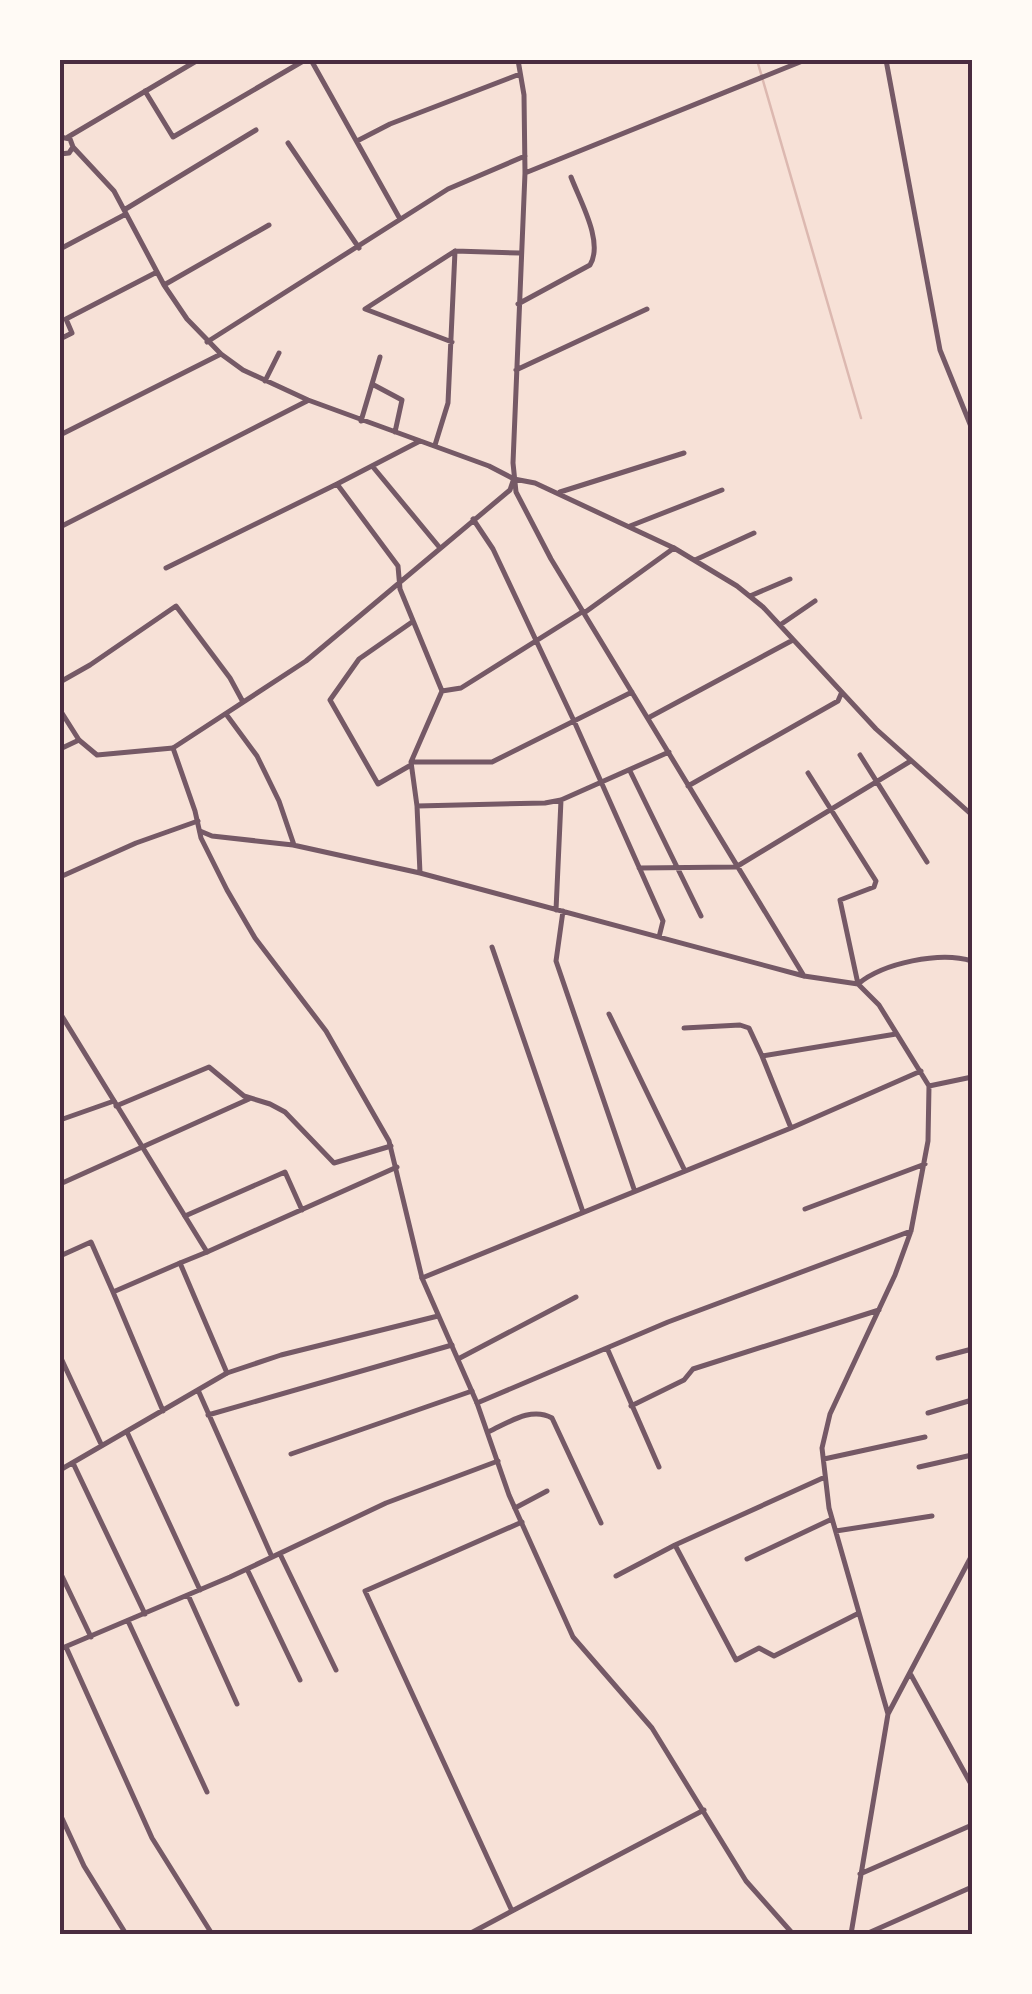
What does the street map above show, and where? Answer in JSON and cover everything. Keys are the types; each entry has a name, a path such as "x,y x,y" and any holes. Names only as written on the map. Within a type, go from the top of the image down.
{"street":[{"path":"62,156 66,139 198,60"},
{"path":"145,91 174,137 308,60 400,219"},
{"path":"518,60 524,95 525,172 516,370 516,492 550,560 804,976"},
{"path":"525,172 805,60"},
{"path":"886,60 940,350 972,429"},
{"path":"357,141 390,124 520,74"},
{"path":"60,249 256,130"},
{"path":"66,139 114,191 164,285 207,342 221,354 265,381 308,400 535,483 694,560 750,596 841,694 910,762 972,815"},
{"path":"288,143 358,248"},
{"path":"207,342 448,189 525,156"},
{"path":"518,304 590,265 596,255 572,177"},
{"path":"164,285 269,225"},
{"path":"452,342 365,309 455,251 520,252"},
{"path":"434,446 448,404 455,251"},
{"path":"60,339 72,333 66,319 157,272"},
{"path":"516,370 646,309"},
{"path":"265,381 280,353"},
{"path":"60,434 221,354"},
{"path":"361,420 380,358"},
{"path":"372,384 402,400 395,432"},
{"path":"60,527 308,400"},
{"path":"166,568 373,468 420,441"},
{"path":"557,494 684,453"},
{"path":"373,468 440,548"},
{"path":"60,710 80,740 97,755 173,748 306,661 510,490 514,478"},
{"path":"337,484 398,566 400,589 442,691 411,764 420,872"},
{"path":"630,526 722,490"},
{"path":"472,519 492,549 602,783 663,921 659,938"},
{"path":"694,560 754,532"},
{"path":"442,691 461,688 583,612 674,548"},
{"path":"750,596 790,578"},
{"path":"780,625 816,601"},
{"path":"60,682 90,666 176,606 230,678 243,702"},
{"path":"412,622 358,659 330,700 378,784 411,764 492,762 632,692"},
{"path":"648,718 793,640"},
{"path":"688,786 838,701 841,694"},
{"path":"226,714 258,756 294,845"},
{"path":"60,749 80,740"},
{"path":"173,748 208,856 243,918 326,1030 391,1146 422,1278 477,1403 515,1508 573,1637 652,1728 746,1880 793,1934"},
{"path":"417,806 561,800 669,752"},
{"path":"860,755 927,862"},
{"path":"639,868 736,867 910,762"},
{"path":"630,771 702,916"},
{"path":"808,773 876,884 840,900 858,984 878,1005 929,1086 925,1164 911,1230 830,1414 822,1448 832,1519 888,1714"},
{"path":"561,800 556,960 635,1190"},
{"path":"60,876 198,821"},
{"path":"200,830 212,836 294,845 420,872 804,976 858,984 868,976 929,957 972,961"},
{"path":"492,947 583,1212"},
{"path":"60,1014 206,1252"},
{"path":"608,1014 685,1171"},
{"path":"684,1028 749,1028 792,1128"},
{"path":"762,1056 896,1034"},
{"path":"60,1120 115,1104 209,1068 251,1098 285,1112 334,1164 391,1146"},
{"path":"422,1278 792,1128 921,1071"},
{"path":"929,1086 972,1077"},
{"path":"60,1184 251,1098"},
{"path":"805,1209 925,1164"},
{"path":"113,1292 398,1166"},
{"path":"185,1216 285,1172 302,1210"},
{"path":"477,1403 751,1289 911,1230"},
{"path":"60,1256 91,1242 163,1411"},
{"path":"180,1263 228,1373"},
{"path":"458,1359 576,1297"},
{"path":"632,1406 684,1380 693,1369 879,1310"},
{"path":"60,1470 228,1373 295,1351 438,1316"},
{"path":"208,1414 452,1345"},
{"path":"607,1348 659,1467"},
{"path":"938,1358 972,1349"},
{"path":"60,1356 102,1445"},
{"path":"198,1390 272,1557"},
{"path":"291,1454 472,1391"},
{"path":"928,1413 972,1400"},
{"path":"488,1432 528,1414 547,1414 552,1418 601,1523"},
{"path":"127,1432 200,1590"},
{"path":"824,1459 925,1437"},
{"path":"918,1467 972,1455"},
{"path":"212,1934 152,1838 63,1648 188,1596 386,1503 498,1461"},
{"path":"73,1463 144,1614"},
{"path":"616,1576 825,1477"},
{"path":"515,1508 547,1491"},
{"path":"836,1531 932,1516"},
{"path":"746,1559 832,1519"},
{"path":"512,1911 365,1592 522,1522"},
{"path":"675,1545 736,1660 760,1648 774,1656 859,1613"},
{"path":"280,1554 336,1670"},
{"path":"851,1934 888,1714 972,1555"},
{"path":"246,1569 300,1680"},
{"path":"60,1572 91,1638"},
{"path":"188,1596 237,1704"},
{"path":"128,1621 208,1792"},
{"path":"911,1674 972,1786"},
{"path":"470,1934 704,1810"},
{"path":"60,1814 84,1866 126,1934"},
{"path":"860,1874 972,1825"},
{"path":"866,1934 972,1887"}],"waterway":[{"path":"757,60 861,418"}]}
